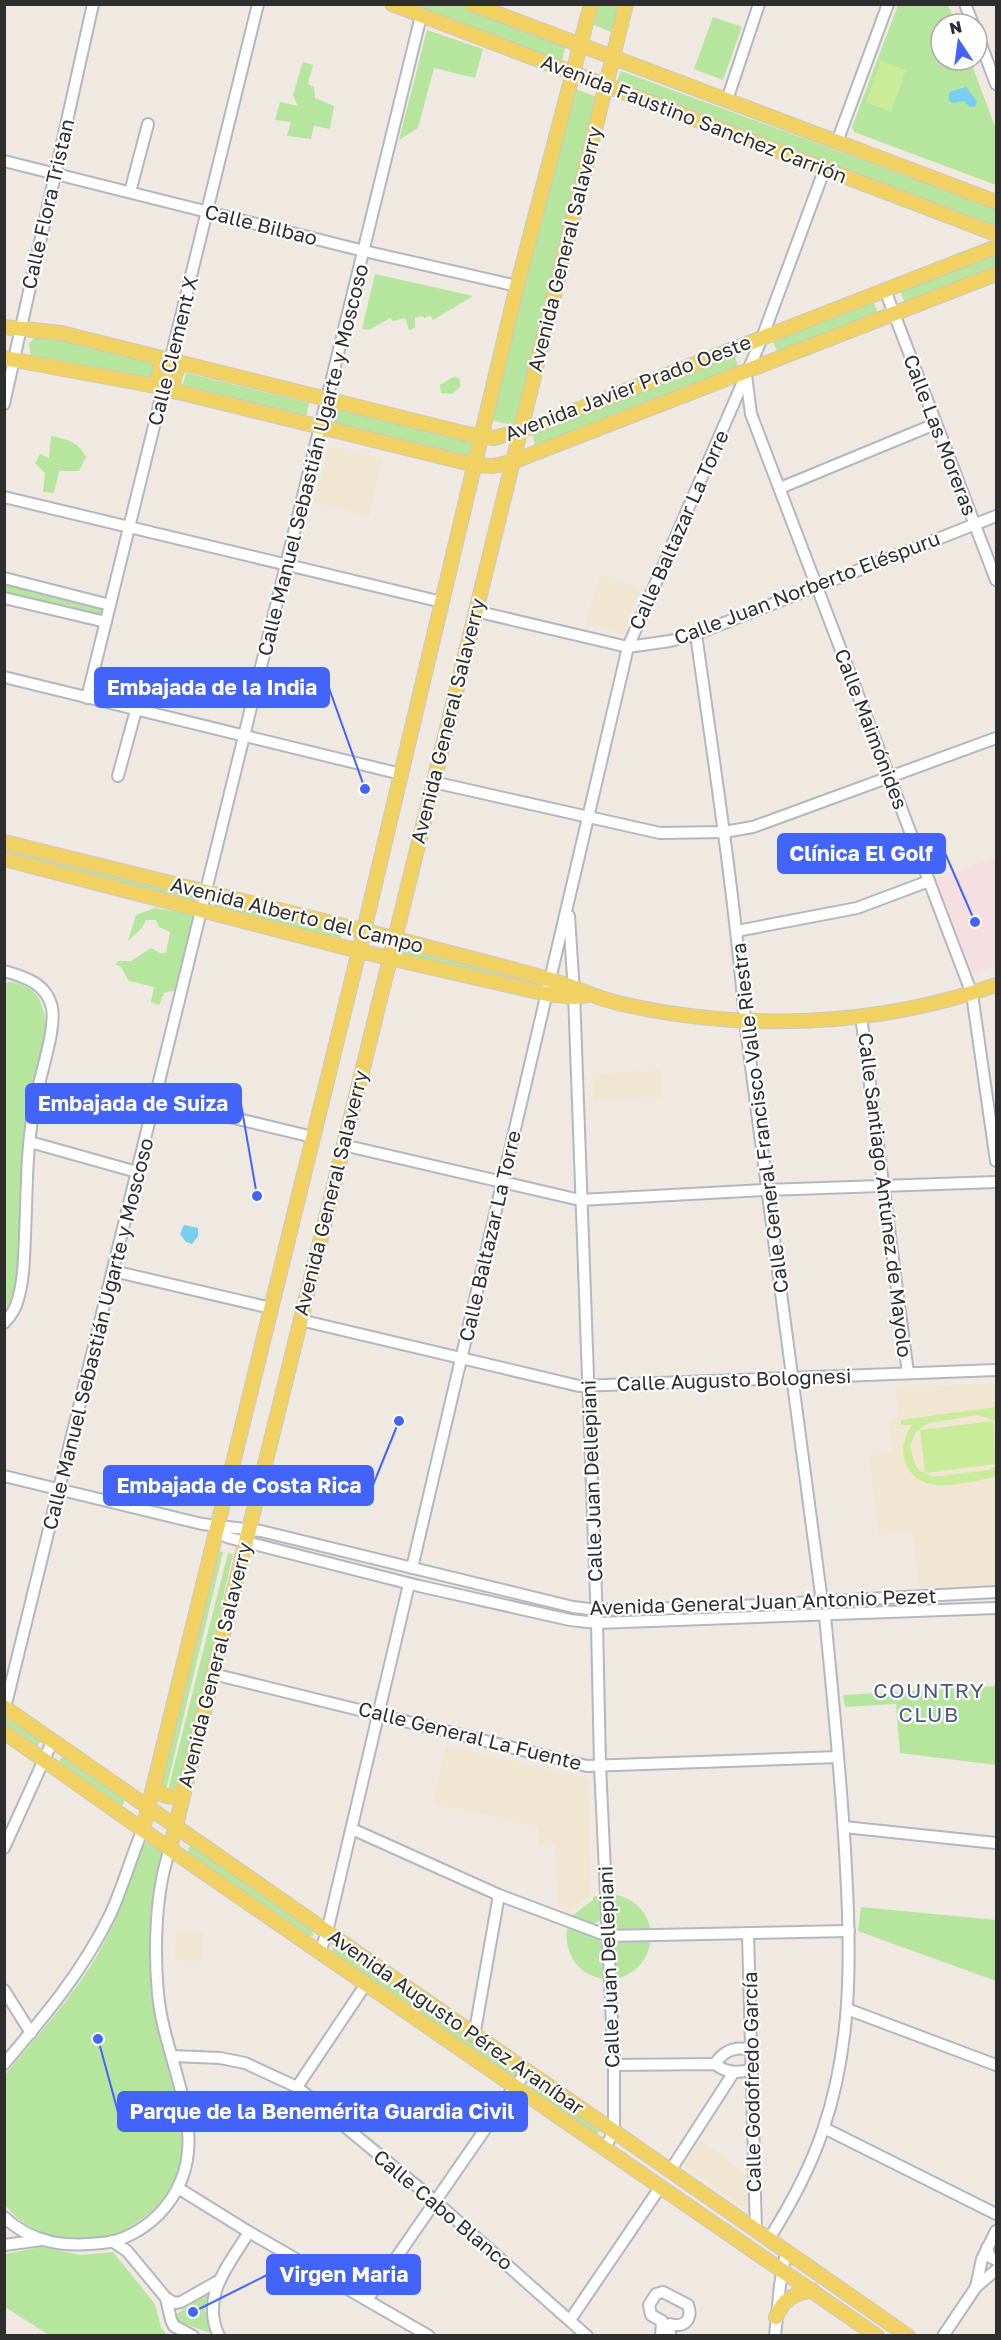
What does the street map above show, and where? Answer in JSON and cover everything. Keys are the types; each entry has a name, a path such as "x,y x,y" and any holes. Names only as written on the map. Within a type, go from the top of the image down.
{"main road":[{"name":"Avenida Faustino Sanchez Carrión","path":"392,4 994,232"},
{"name":"Avenida Faustino Sanchez Carrión","path":"472,4 996,202"},
{"name":"Avenida General Salaverry","path":"143,1829 364,932 517,286 591,4"},
{"name":"Avenida General Salaverry","path":"170,1850 626,4"},
{"name":"Avenida Javier Prado Oeste","path":"4,327 61,333 481,438 500,438 996,247"},
{"name":"Avenida Javier Prado Oeste","path":"9,359 163,389 475,465 493,466 512,462 996,274"},
{"path":"171,361 174,386 163,389 156,382 171,361"},
{"name":"Avenida Alberto del Campo","path":"4,842 394,938 551,980 578,993 681,1014 745,1021 823,1020 861,1016 972,994 996,985"},
{"name":"Avenida Alberto del Campo","path":"4,860 359,951 548,994 578,993"},
{"name":"Avenida Augusto Pérez Araníbar","path":"5,1707 474,2036 908,2336"},
{"name":"Avenida Augusto Pérez Araníbar","path":"4,1732 170,1850 878,2336"},
{"path":"154,1785 164,1796 172,1797 180,1794 184,1789"},
{"path":"430,2027 440,2012"},
{"path":"776,2317 781,2306 790,2297 799,2292 812,2290"}],"street":[{"name":"Calle Flora Tristan","path":"4,404 9,359 21,328 93,4"},
{"name":"Calle Clement X","path":"171,361 258,4"},
{"path":"727,100 759,4"},
{"path":"837,142 888,4"},
{"name":"Calle Manuel Sebastián Ugarte y Moscoso","path":"5,1707 421,16"},
{"path":"989,66 996,84"},
{"path":"130,192 148,124"},
{"name":"Calle Bilbao","path":"4,161 364,251 517,286"},
{"name":"Calle Baltazar La Torre","path":"412,1568 628,647 762,338 825,168"},
{"name":"Calle Las Moreras","path":"885,290 996,580"},
{"name":"Calle Maimónides","path":"746,371 751,414 972,994 996,1161"},
{"name":"Calle Clement X","path":"87,698 163,389"},
{"path":"780,488 935,424"},
{"path":"4,497 442,602"},
{"name":"Calle Juan Norberto Eléspuru","path":"475,611 628,647 670,641 696,634 996,516"},
{"path":"4,578 110,605"},
{"path":"4,598 106,622"},
{"name":"Calle General Francisco Valle Riestra","path":"696,634 737,931 745,1021 766,1190 822,1602"},
{"path":"4,677 401,774"},
{"path":"118,776 136,710"},
{"path":"433,782 660,833 724,832 753,827 996,738"},
{"path":"737,931 857,908 929,881"},
{"name":"Calle Baltazar La Torre","path":"568,904 578,993"},
{"path":"4,971 32,981 49,999 52,1017 34,1104 23,1273 14,1312 4,1323"},
{"path":"4,978 32,981"},
{"name":"Calle Juan Dellepiani","path":"578,993 580,1200 597,1610 600,1765 614,2065 614,2132"},
{"name":"Calle Santiago Antúnez de Mayolo","path":"861,1016 908,1373"},
{"path":"155,1100 313,1137"},
{"path":"30,1142 137,1172"},
{"path":"343,1145 580,1200 766,1190 996,1182"},
{"path":"113,1270 271,1308"},
{"name":"Calle Augusto Bolognesi","path":"300,1320 579,1386 996,1370"},
{"name":"Avenida General Juan Antonio Pezet","path":"4,1476 216,1529 412,1568 573,1607 597,1610 822,1602 996,1592"},
{"name":"Avenida General Juan Antonio Pezet","path":"247,1536 409,1584 570,1620 597,1623 996,1608"},
{"path":"320,1952 352,1829 409,1584"},
{"path":"768,2239 798,2191 824,2128 836,2082 847,2009 849,1930 844,1827 825,1616"},
{"name":"Calle General La Fuente","path":"213,1674 587,1766 838,1757"},
{"path":"4,1848 52,1742"},
{"path":"844,1827 996,1844"},
{"name":"Avenida General Salaverry","path":"4,2064 60,1998 89,1953 110,1914 143,1829"},
{"path":"352,1829 499,1895 608,1936 849,1930"},
{"name":"Avenida General Salaverry","path":"4,2217 24,2232 42,2240 60,2245 78,2246 117,2239 136,2232 153,2220 178,2188 187,2163 190,2137 158,1997 156,1952 160,1897 170,1850"},
{"path":"474,2036 499,1895"},
{"name":"Calle Godofredo García","path":"748,1934 756,2230"},
{"path":"297,2087 366,1983"},
{"path":"4,1990 31,2033"},
{"path":"847,2009 996,2065"},
{"path":"715,2064 727,2051 739,2048 752,2050"},
{"name":"Calle Cabo Blanco","path":"173,2056 220,2058 245,2063 297,2087 435,2201 574,2327 587,2336"},
{"path":"614,2065 715,2064 725,2071 752,2069"},
{"path":"366,2300 527,2072"},
{"path":"670,2171 734,2072"},
{"path":"824,2128 996,2214"},
{"path":"605,2147 614,2132"},
{"path":"574,2327 661,2186"},
{"path":"178,2188 249,2232 429,2336"},
{"path":"976,2287 982,2259 996,2231"},
{"path":"219,2336 211,2306 213,2294 249,2232"},
{"path":"117,2239 166,2298 175,2303 181,2302 220,2280"},
{"path":"4,2245 42,2240"},
{"path":"987,2248 990,2257 996,2260"},
{"path":"775,2336 786,2252"},
{"path":"943,2336 976,2287 996,2270"},
{"path":"662,2336 662,2321 651,2315 649,2305 656,2294 663,2292 688,2306 691,2313 683,2325 670,2324 670,2336"},
{"path":"166,2298 174,2326 193,2336"}],"shaded area":[{"path":"329,446 382,459 369,516 314,503"},
{"path":"601,575 640,588 623,634 585,624"},
{"path":"996,857 996,966 973,974 935,878"},
{"path":"661,1070 662,1097 594,1101 592,1074"},
{"path":"996,1383 996,1584 919,1588 912,1531 879,1535 869,1455 893,1451 889,1421 898,1420 896,1387"},
{"path":"446,1746 588,1778 591,1896 569,1911 558,1907 555,1845 539,1846 538,1827 433,1803"},
{"path":"176,1931 203,1933 202,1962 175,1961"},
{"path":"701,2140 751,2178 751,2205 746,2209 683,2164"}],"green space":[{"path":"413,5 461,5 566,44 562,61"},
{"path":"596,5 623,5 616,34 592,24"},
{"path":"898,5 948,5 951,12 929,12 929,72 975,72 996,129 996,185 854,132 852,127"},
{"path":"713,17 742,27 723,80 694,69"},
{"path":"427,30 483,49 475,78 434,68 418,128 399,140"},
{"path":"881,61 906,70 891,112 866,102"},
{"path":"303,62 313,65 308,84 314,87 315,98 334,106 330,129 314,126 311,139 287,136 291,122 275,120 280,102 298,106 293,95"},
{"path":"621,71 995,209 996,225 616,83"},
{"path":"576,89 599,98 516,426 490,420"},
{"path":"996,253 996,267 905,303 899,288"},
{"path":"375,274 473,296 433,320 430,315 425,318 421,316 415,318 415,328 409,330 405,318 393,321 390,318 369,330 362,329"},
{"path":"873,301 878,313 779,355 773,342"},
{"path":"36,335 157,362 153,381 31,356 29,344"},
{"path":"734,355 739,368 535,447 533,433"},
{"path":"186,373 309,403 306,417 182,387"},
{"path":"453,377 459,378 461,386 452,394 441,393 440,385"},
{"path":"343,407 473,438 468,459 338,428 334,422 337,409"},
{"path":"51,436 76,444 86,457 79,471 59,471 54,493 43,492 45,473 35,463 40,454 49,458"},
{"path":"5,578 108,604 106,620 5,597"},
{"path":"4,847 197,893 194,907 5,858"},
{"path":"217,897 343,931 340,940 214,910"},
{"path":"155,908 196,915 176,990 164,993 159,1005 151,1002 154,987 129,981 121,967 116,964 118,961 131,961 151,948 160,953 166,953 170,932 159,927 156,920 146,920 142,928 128,941 136,915"},
{"path":"405,945 524,973 522,983 400,956"},
{"path":"12,982 31,989 41,1003 45,1021 40,1065 25,1123 21,1225 16,1281 5,1316 4,983"},
{"path":"996,1407 996,1421 977,1415 928,1423 915,1433 910,1446 915,1465 920,1471 933,1477 988,1470 996,1466 996,1476 968,1483 944,1485 922,1481 913,1474 904,1459 903,1449 912,1425 901,1425 901,1420"},
{"path":"993,1421 996,1464 925,1473 920,1430"},
{"path":"214,1550 223,1552 166,1790 156,1782"},
{"path":"228,1553 233,1554 181,1784 168,1790"},
{"path":"996,1686 996,1765 900,1753 896,1704 845,1707 843,1695"},
{"path":"4,1714 42,1739 37,1747 5,1726"},
{"path":"63,1756 125,1799 122,1807 59,1761"},
{"path":"149,1841 163,1849 152,1920 151,1976 158,2026 179,2114 182,2137 181,2159 175,2180 163,2200 143,2218 114,2235 66,2240 40,2232 24,2223 5,2205 5,2075 57,2012 94,1961 115,1920 143,1845"},
{"path":"193,1846 309,1927 314,1935 309,1936 190,1856 189,1847"},
{"path":"611,1894 626,1898 638,1906 647,1918 651,1932 612,1933"},
{"path":"601,1895 601,1920 593,1924 572,1916 593,1900 593,1897"},
{"path":"861,1907 996,1920 996,1981 858,1931"},
{"path":"568,1924 601,1942 604,1955 604,1979 594,1977 573,1960 567,1943"},
{"path":"614,1940 651,1940 647,1954 639,1966 629,1974 615,1979"},
{"path":"334,1945 520,2073 516,2077 510,2077 336,1956 332,1951"},
{"path":"535,2083 602,2129 596,2135 531,2090"},
{"path":"42,2247 81,2255 113,2252 155,2304 161,2328 167,2335 49,2335 5,2307 5,2254"},
{"path":"208,2293 205,2310 210,2333 177,2321 177,2314"}],"water":[{"path":"966,87 977,101 975,107 970,107 964,101 954,103 949,101 949,92"},
{"path":"184,1225 198,1228 198,1236 192,1244 186,1242 180,1234"}],"place":[{"name":"Embajada de la India","path":"365,789"},
{"name":"Clínica El Golf","path":"975,922"},
{"name":"Embajada de Suiza","path":"257,1196"},
{"name":"Embajada de Costa Rica","path":"399,1421"},
{"name":"Parque de la Benemérita Guardia Civil","path":"98,2039"},
{"name":"Virgen Maria","path":"193,2312"}],"district":[{"name":"COUNTRY CLUB","path":"929,1703"}]}
